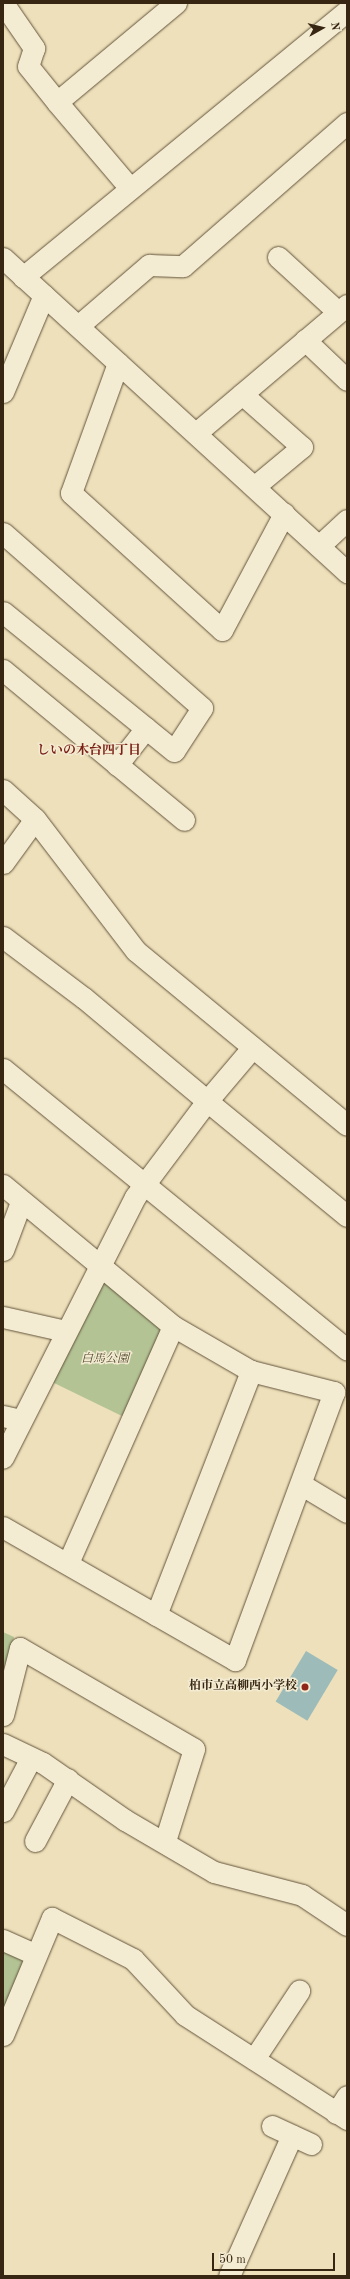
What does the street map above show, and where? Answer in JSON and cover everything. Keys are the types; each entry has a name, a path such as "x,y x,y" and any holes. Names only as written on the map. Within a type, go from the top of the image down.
{"street":[{"path":"3,3 34,48 28,66 129,187"},
{"path":"57,102 176,3"},
{"path":"23,276 129,187 347,10"},
{"path":"78,326 149,265 183,266 347,123"},
{"path":"3,258 255,486 347,572"},
{"path":"196,433 342,309 278,258"},
{"path":"3,392 10,358 44,295"},
{"path":"305,340 347,380"},
{"path":"118,363 72,493 222,630 284,514"},
{"path":"242,394 302,448 255,486"},
{"path":"319,546 347,520"},
{"path":"3,532 202,708 174,751 3,612"},
{"path":"3,670 184,820"},
{"path":"117,765 146,728"},
{"path":"3,790 35,819 136,951 347,1125"},
{"path":"3,863 35,819"},
{"path":"3,937 84,998 347,1216"},
{"path":"3,1457 12,1418 65,1331 99,1263 142,1184 207,1101 252,1048"},
{"path":"3,1069 347,1350"},
{"path":"3,1185 21,1202 99,1263 173,1326 251,1371 334,1392 302,1485 235,1660 3,1527"},
{"path":"3,1250 21,1202"},
{"path":"3,1317 65,1331"},
{"path":"68,1563 173,1326"},
{"path":"156,1615 251,1371"},
{"path":"302,1485 347,1512"},
{"path":"3,1715 20,1648 194,1749 165,1841"},
{"path":"3,1744 68,1779 126,1820 165,1841 214,1872 302,1895 347,1925"},
{"path":"3,1811 31,1758"},
{"path":"35,1841 68,1779"},
{"path":"3,2035 35,1954 52,1918 133,1959 185,2015 254,2058 343,2109"},
{"path":"3,1940 35,1954"},
{"path":"254,2058 299,1991"},
{"path":"272,2126 311,2144"},
{"path":"229,2276 292,2135"}],"green space":[{"name":"白馬公園","path":"105,1280 159,1323 161,1331 124,1417 50,1381 99,1281"},
{"path":"3,1632 14,1637 6,1669 3,1668"},
{"path":"3,1947 19,1955 23,1964 3,2017"}],"water":[{"path":"306,1651 338,1670 307,1721 276,1702"}],"place":[{"name":"柏市立高柳西小学校","path":"305,1687"}],"district":[{"name":"しいの木台四丁目","path":"89,751"}]}
